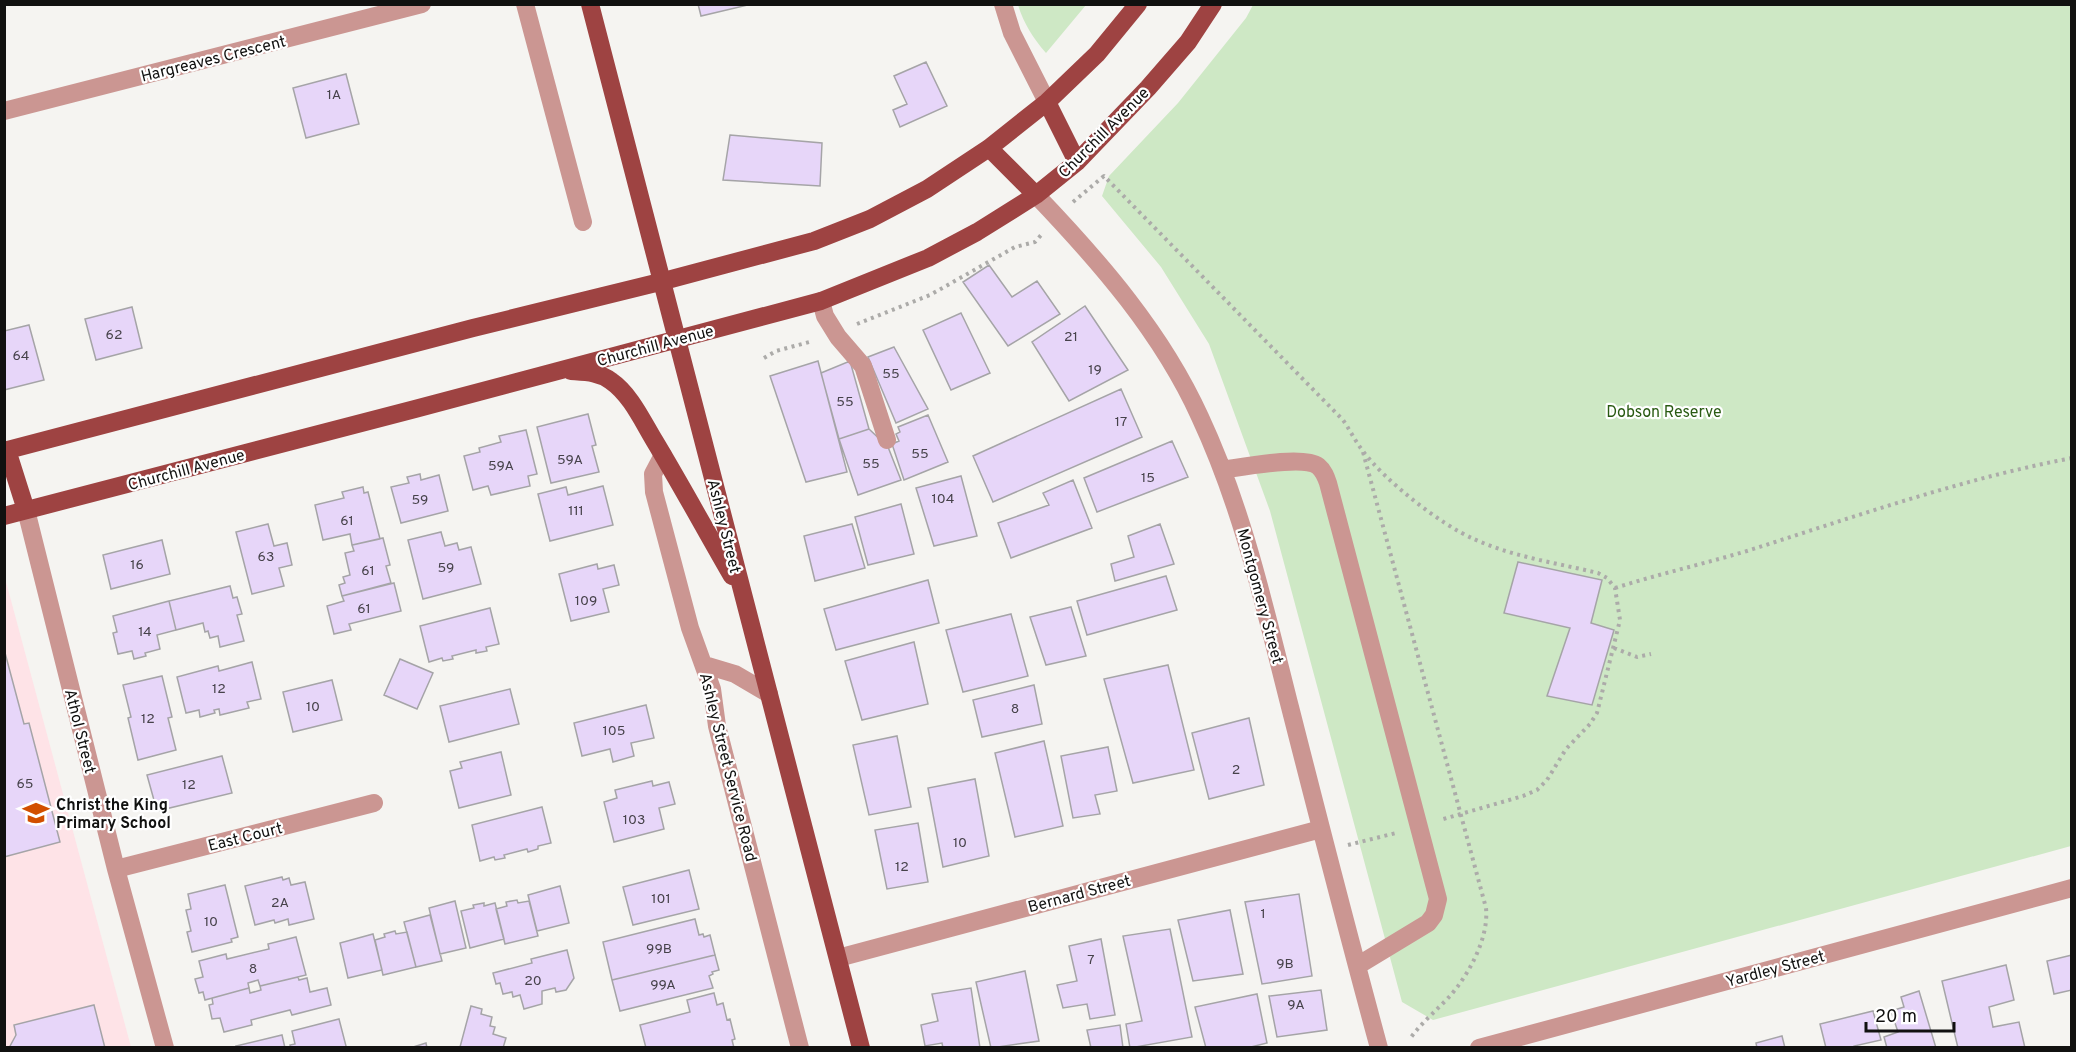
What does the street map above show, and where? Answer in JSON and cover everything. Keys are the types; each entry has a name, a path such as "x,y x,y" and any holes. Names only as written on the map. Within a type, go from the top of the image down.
{"main road":[{"name":"Ashley Street","path":"590,4 660,282 861,1047"},
{"path":"6,451 440,336 660,282 814,241 870,219 927,189 989,148 1047,102 1097,54 1138,4"},
{"name":"Churchill Avenue","path":"4,516 821,301 928,258 977,232 1036,195 1077,162 1148,88 1188,42 1213,4"},
{"path":"1047,102 1077,162"},
{"path":"989,148 1036,195"},
{"path":"560,370 604,376 613,382 630,401 744,599"},
{"name":"Athol Street","path":"6,451 26,510"}],"street":[{"name":"Hargreaves Crescent","path":"4,111 422,4"},
{"path":"525,4 584,222"},
{"path":"1003,4 1012,33 1047,102"},
{"name":"Montgomery Street","path":"1036,195 1080,241 1130,302 1167,356 1200,415 1235,504 1261,592 1356,966 1379,1047"},
{"path":"821,301 825,316 838,337 863,366 887,440"},
{"name":"Ashley Street Service Road","path":"663,455 653,474 654,492 686,612 712,688 717,726 800,1047"},
{"path":"1222,470 1298,461 1317,466 1325,474 1328,483 1438,899 1434,915 1428,923 1356,966"},
{"name":"Athol Street","path":"26,510 116,869 165,1047"},
{"path":"705,665 735,674 769,694"},
{"name":"East Court","path":"116,869 374,803"},
{"name":"Bernard Street","path":"838,958 1321,829"},
{"name":"Yardley Street","path":"1479,1047 2072,888"}],"path":[{"path":"1363,452 1487,918 1479,947 1466,974 1451,995 1424,1021 1410,1040"},
{"path":"1615,588 1746,551 1994,475 2072,458"},
{"path":"1614,648 1637,657 1651,654"}],"shaded area":[{"name":"Christ the King Primary School","path":"5,578 131,1047 5,1047"}],"green space":[{"path":"1018,4 1086,5 1046,53 1029,31"},
{"name":"Dobson Reserve","path":"1253,5 2071,5 2071,846 1433,1020 1402,1002 1270,511 1209,344 1161,267 1102,196 1109,176 1178,103 1246,18"}],"building":[{"path":"698,4 748,4 748,5 701,16"},
{"path":"926,62 947,106 900,127 893,110 907,104 894,76"},
{"path":"346,74 359,124 306,138 293,88"},
{"path":"730,135 822,143 820,186 723,180"},
{"path":"989,265 1012,297 1037,281 1060,314 1008,346 963,282"},
{"path":"1085,306 1128,370 1069,401 1032,342"},
{"path":"132,307 142,348 96,360 85,319"},
{"path":"961,313 990,373 951,390 923,330"},
{"path":"29,325 44,380 4,390 4,331"},
{"path":"894,347 928,409 896,423 868,357"},
{"path":"818,361 847,472 806,482 770,376"},
{"path":"850,361 869,429 839,439 821,373"},
{"path":"1121,389 1142,437 993,502 973,456"},
{"path":"588,414 596,445 592,446 599,472 551,483 537,427"},
{"path":"928,415 948,462 904,480 892,444 899,441 896,434 900,432 898,427"},
{"path":"869,429 888,447 901,480 858,495 839,439"},
{"path":"526,430 537,474 528,476 530,486 491,495 488,486 473,490 464,456 480,452 479,448 501,442 499,436"},
{"path":"1172,441 1188,477 1097,512 1084,478"},
{"path":"420,474 421,480 439,475 448,511 401,523 391,487 409,483 407,477"},
{"path":"961,476 977,536 934,546 916,488"},
{"path":"1073,480 1092,528 1011,558 998,523 1049,505 1043,493"},
{"path":"603,486 613,525 550,541 538,494 566,487 568,495"},
{"path":"363,487 364,493 368,492 380,539 352,545 350,534 323,540 315,505 344,498 342,492"},
{"path":"901,504 914,554 868,565 855,517"},
{"path":"268,524 274,546 287,543 292,565 279,568 284,586 252,594 236,532"},
{"path":"852,524 865,568 815,581 804,536"},
{"path":"1160,524 1174,564 1115,581 1111,564 1134,557 1128,536"},
{"path":"441,532 445,546 457,543 459,550 471,547 481,584 423,599 408,540"},
{"path":"383,538 390,565 386,566 391,583 342,596 339,585 345,583 343,577 350,575 345,553 354,551 352,545"},
{"path":"162,540 170,574 111,589 103,555"},
{"path":"1518,562 1602,580 1591,623 1614,630 1592,705 1547,696 1570,628 1504,613"},
{"path":"597,564 598,569 614,565 619,585 603,589 609,612 571,621 559,574"},
{"path":"1166,576 1177,610 1087,635 1077,601"},
{"path":"928,580 939,623 836,650 824,609"},
{"path":"394,583 401,611 349,624 351,630 334,634 327,606 344,601 342,596"},
{"path":"230,586 233,598 237,597 242,614 237,615 244,641 220,647 218,636 210,638 208,631 205,632 203,623 176,630 169,601"},
{"path":"169,601 176,630 157,635 160,649 134,659 132,651 118,654 113,633 117,632 113,616"},
{"path":"1071,607 1086,656 1046,665 1030,617"},
{"path":"490,608 499,644 486,647 487,651 476,653 476,650 452,656 453,659 443,661 442,658 429,662 420,626"},
{"path":"1011,614 1028,676 963,692 946,630"},
{"path":"914,642 928,704 862,720 845,661"},
{"path":"4,649 24,724 29,723 60,842 4,857"},
{"path":"400,659 433,673 417,709 384,695"},
{"path":"252,662 261,699 247,702 249,708 220,715 219,709 214,710 215,713 200,717 199,710 186,713 177,677 218,666 219,671"},
{"path":"1168,665 1194,770 1133,783 1104,679"},
{"path":"162,676 172,717 168,718 176,750 138,760 123,685"},
{"path":"332,680 342,720 293,732 283,692"},
{"path":"1034,685 1042,724 982,737 973,700"},
{"path":"510,689 519,724 449,742 440,706"},
{"path":"646,705 654,738 631,743 634,756 613,762 610,749 582,756 574,723"},
{"path":"1249,718 1264,785 1209,799 1192,733"},
{"path":"897,736 911,807 869,815 853,745"},
{"path":"1044,741 1063,826 1015,837 995,753"},
{"path":"1108,747 1117,791 1095,795 1100,814 1073,818 1061,756"},
{"path":"501,752 511,795 459,808 450,771 462,768 460,762"},
{"path":"222,756 232,793 157,811 147,775"},
{"path":"975,779 989,856 943,867 928,788"},
{"path":"652,781 653,786 669,782 675,804 659,808 664,829 614,842 604,802 617,798 615,790"},
{"path":"542,807 551,843 538,846 538,849 528,852 527,849 504,855 505,858 495,860 494,857 480,861 472,825"},
{"path":"918,823 928,882 887,889 875,830"},
{"path":"689,870 699,909 633,925 623,887"},
{"path":"282,877 283,880 289,878 291,885 305,882 314,919 289,925 288,919 255,925 245,886"},
{"path":"225,885 238,937 231,939 232,942 192,952 187,932 191,931 186,910 191,909 188,894"},
{"path":"560,886 569,923 537,931 528,895"},
{"path":"1299,894 1312,976 1262,984 1245,902"},
{"path":"517,900 518,903 529,901 538,936 505,944 496,909 507,906 506,902"},
{"path":"455,901 466,948 440,954 429,908"},
{"path":"484,903 484,906 495,903 504,939 470,948 461,911"},
{"path":"1230,910 1243,974 1193,981 1178,920"},
{"path":"430,915 442,961 416,967 404,922"},
{"path":"695,919 699,935 703,934 704,937 710,935 715,955 612,980 603,942"},
{"path":"1170,929 1192,1037 1130,1048 1126,1024 1142,1021 1123,936"},
{"path":"395,931 396,934 407,932 416,967 383,975 375,940"},
{"path":"373,934 382,970 348,978 340,943"},
{"path":"296,937 306,975 260,986 258,980 248,983 249,988 205,1000 203,992 199,993 195,979 203,977 199,961 226,954 227,959 269,949 268,944"},
{"path":"1101,939 1115,1015 1090,1019 1087,1004 1063,1008 1057,985 1077,981 1069,946"},
{"path":"567,950 574,978 566,990 556,992 555,988 542,991 542,1004 524,1009 520,995 513,997 512,992 503,994 500,983 496,984 493,973 532,963 531,959"},
{"path":"715,955 719,970 712,972 713,974 709,976 713,988 620,1011 612,980"},
{"path":"2072,955 2072,990 2054,994 2047,961"},
{"path":"2006,965 2014,1000 1989,1007 1993,1027 2019,1022 2025,1048 1958,1048 1942,981"},
{"path":"1025,971 1039,1041 991,1048 976,982"},
{"path":"298,977 299,980 307,978 310,992 327,988 331,1005 292,1015 290,1010 251,1020 252,1025 224,1032 220,1018 212,1019 209,1005 213,1004 212,998 249,988 250,993 261,990 260,986"},
{"path":"971,988 980,1048 943,1048 942,1043 925,1046 921,1025 938,1021 932,994"},
{"path":"1321,990 1327,1030 1277,1037 1269,996"},
{"path":"1919,991 1936,1048 1887,1048 1884,1037 1898,1032 1891,1011 1904,1007 1901,997"},
{"path":"714,993 717,1005 723,1003 727,1020 730,1019 735,1039 732,1040 734,1048 646,1048 640,1025 690,1012 687,1000"},
{"path":"1257,994 1267,1043 1247,1048 1206,1048 1195,1007"},
{"path":"94,1005 105,1048 9,1048 16,1035 14,1025"},
{"path":"471,1006 482,1009 481,1014 492,1017 490,1026 495,1027 493,1034 506,1038 503,1048 460,1047"},
{"path":"1873,1011 1881,1040 1854,1046 1854,1048 1826,1048 1820,1024"},
{"path":"339,1019 346,1046 344,1048 291,1048 290,1045 295,1044 292,1031"},
{"path":"1120,1025 1123,1048 1091,1048 1087,1030"},
{"path":"282,1035 285,1048 237,1048 236,1046"},
{"path":"1782,1036 1785,1048 1757,1048 1756,1043"},
{"path":"426,1043 427,1048 410,1048"}],"place":[{"name":"Christ the King Primary School","path":"36,813"}]}
